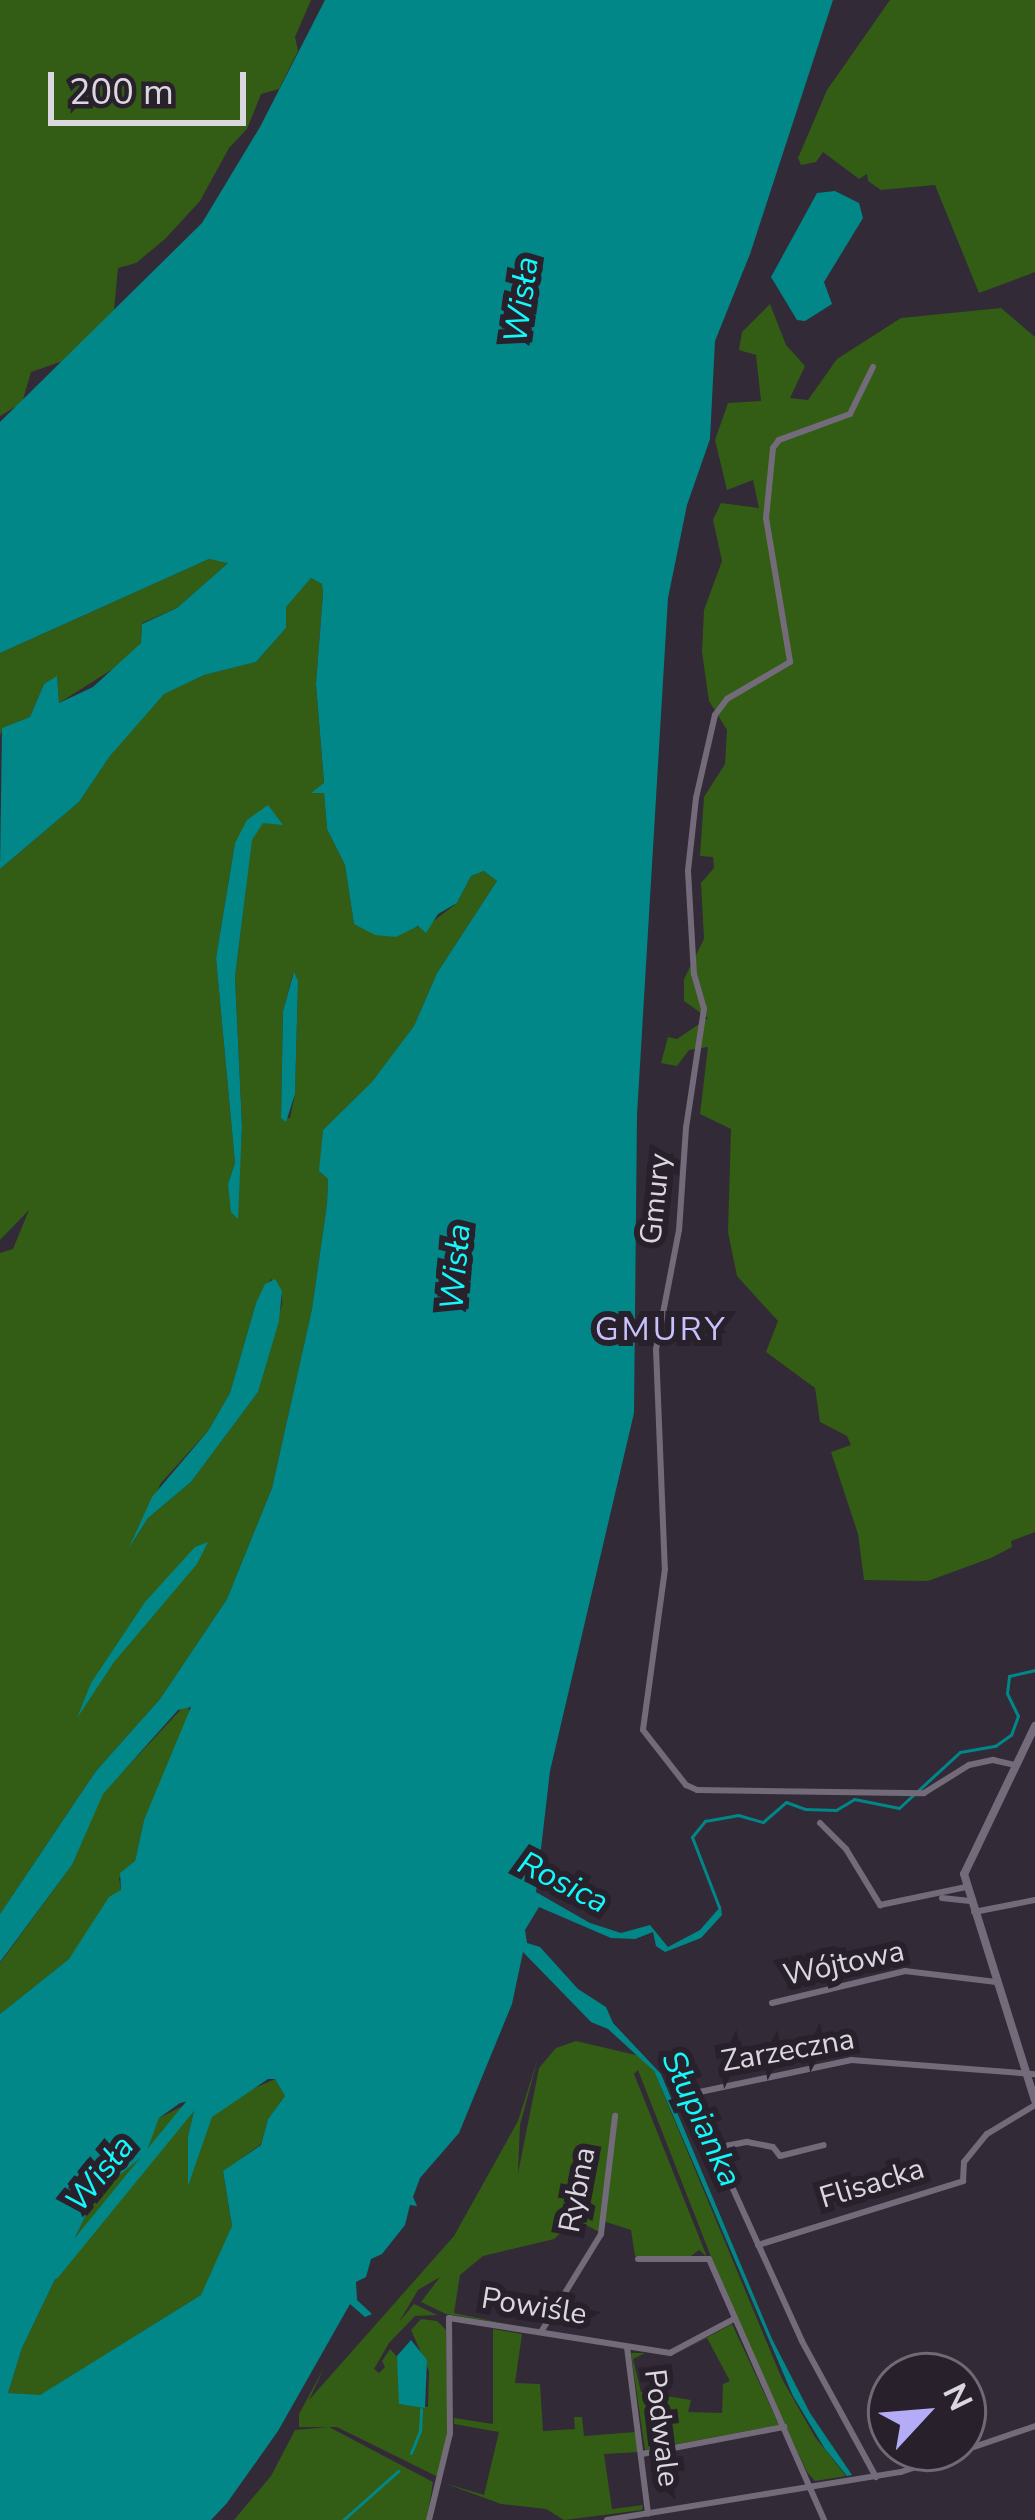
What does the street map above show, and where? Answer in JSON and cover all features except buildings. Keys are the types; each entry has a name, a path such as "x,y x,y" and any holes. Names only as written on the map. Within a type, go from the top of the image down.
{"street":[{"name":"Gmury","path":"873,367 850,414 779,440 773,448 766,518 790,662 728,699 715,715 696,798 688,871 694,974 704,1009 686,1128 679,1230 656,1349 666,1547 660,1632 643,1730 690,1788 912,1794 924,1793 981,1762 1015,1765"},
{"path":"1035,1726 1031,1745 1015,1765 968,1858 966,1887 1031,2075 1035,2103"},
{"path":"820,1822 846,1850 880,1905 966,1887"},
{"path":"932,1897 970,1901"},
{"path":"974,1912 1035,1900"},
{"name":"Wójtowa","path":"772,2003 905,1971 996,1982"},
{"name":"Zarzeczna","path":"876,2477 758,2245 691,2092 851,2060 1031,2075"},
{"name":"Flisacka","path":"758,2245 963,2181 964,2162 987,2134 1035,2103"},
{"name":"Rybna","path":"541,2332 601,2234 616,2116"},
{"path":"715,2148 747,2142 773,2147 780,2156 824,2145"},
{"path":"638,2259 709,2259 784,2427 817,2487 824,2520"},
{"name":"Powiśle","path":"429,2520 450,2433 449,2318 670,2354 734,2318"},
{"name":"Podwale","path":"627,2347 649,2515"},
{"path":"610,2520 876,2477 1035,2426"},
{"path":"642,2454 784,2427"}],"shaded area":[{"path":"0,0 311,0 295,37 298,51 279,89 261,94 247,129 229,148 200,201 136,263 118,268 114,310 63,361 31,372 22,403 0,416"},
{"path":"890,0 1035,0 1035,272 979,293 935,185 881,190 868,181 867,174 859,179 823,152 816,162 801,165 798,158 827,90"},
{"path":"770,304 786,345 805,366 790,398 808,400 837,359 901,318 1001,308 1035,337 1035,1532 1011,1541 1012,1547 991,1558 928,1581 864,1580 858,1534 831,1452 851,1445 847,1436 820,1422 815,1388 766,1352 778,1321 737,1276 728,1232 731,1129 700,1114 708,1047 689,1050 677,1066 661,1063 668,1037 677,1039 708,1018 684,1001 684,979 704,939 701,883 714,868 713,857 700,856 704,797 725,764 727,730 709,701 702,652 704,610 722,561 713,520 721,503 759,508 753,480 727,490 715,440 728,403 761,401 756,355 739,350 742,332"},
{"path":"209,559 229,562 177,608 142,623 141,643 127,660 59,703 57,677 44,684 30,717 3,728 0,736 0,653"},
{"path":"311,578 322,584 316,684 324,784 312,793 324,792 327,829 345,865 354,924 396,937 408,928 427,926 457,903 471,876 484,871 497,881 437,973 414,1026 373,1082 323,1130 320,1172 328,1179 327,1204 312,1309 272,1488 227,1599 160,1699 96,1771 0,1914 0,1253 13,1249 29,1210 0,1240 0,869 79,802 110,756 164,693 204,675 256,662 286,628 285,607","holes":["235,843 246,887 235,977 242,1126 237,1218 228,1184 235,1163 216,958","293,974 298,981 290,1118 281,1118 283,1011","271,1279 282,1291 258,1392 191,1482 148,1518 132,1544 161,1483 208,1431 230,1393 256,1303"]},
{"path":"186,1704 192,1715 144,1820 135,1861 119,1878 121,1890 69,1959 0,2014 0,1963 72,1865 102,1794"},
{"path":"576,2041 640,2056 654,2071 782,2379 815,2437 846,2476 815,2481 807,2472 735,2318 638,2070 634,2074 707,2257 699,2250 691,2256 635,2256 631,2230 603,2221 599,2232 575,2219 554,2239 483,2256 460,2275 454,2313 502,2323 446,2314 421,2302 440,2277 418,2290 399,2322 414,2304 437,2315 415,2316 389,2343 374,2369 379,2373 385,2367 382,2361 390,2349 402,2362 399,2404 428,2407 429,2371 411,2330 421,2319 437,2321 446,2330 448,2430 438,2477 337,2427 299,2427 299,2414 325,2366 309,2400 454,2236 518,2121 538,2058 520,2125 518,2173 539,2068 556,2048"},
{"path":"275,2079 285,2096 268,2119 261,2144 223,2172 232,2226 227,2249 201,2295 39,2396 8,2393 22,2348 95,2196 145,2153 159,2118 197,2099 188,2136 239,2095"},
{"path":"732,2324 779,2425 645,2450 631,2353 645,2353 633,2359 641,2392 691,2400 688,2412 722,2413 723,2384 730,2381 707,2338 678,2353"},
{"path":"493,2329 522,2334 515,2383 540,2384 543,2431 575,2429 574,2417 582,2417 584,2436 636,2432 638,2452 604,2454 612,2509 643,2505 642,2510 564,2520 546,2509 501,2504 444,2483 484,2495 499,2432 454,2424 454,2418 493,2424"},
{"path":"329,2427 433,2482 427,2520 234,2520 271,2476 295,2430"}],"water":[{"path":"325,0 833,0 750,254 715,341 710,439 687,505 668,598 637,1115 634,1413 550,1771 536,1892 590,1923 621,1933 650,1925 668,1947 700,1930 721,1906 722,1915 701,1938 665,1952 656,1946 653,1932 635,1939 611,1938 539,1907 525,1930 527,1943 540,1947 578,1989 606,2007 613,2023 661,2074 772,2339 810,2413 852,2475 847,2476 825,2449 793,2396 654,2071 608,2029 591,2022 523,1952 512,2004 459,2133 420,2178 413,2197 417,2206 410,2205 405,2225 382,2254 371,2259 366,2277 356,2282 357,2300 372,2314 365,2317 350,2304 278,2431 227,2503 211,2520 0,2520 0,2014 69,1959 109,1897 121,1890 120,1873 135,1861 144,1820 191,1707 178,1710 103,1794 72,1865 0,1962 0,1914 96,1771 160,1699 227,1599 272,1488 312,1309 327,1204 328,1179 319,1171 323,1130 372,1082 414,1026 437,973 497,881 484,871 471,876 457,903 438,914 426,933 418,926 396,937 375,935 354,924 345,865 327,829 324,793 311,793 324,783 316,684 323,593 322,584 311,578 286,607 286,628 256,662 204,675 164,694 110,756 79,802 0,869 2,728 30,717 44,684 57,676 59,703 93,687 141,643 142,624 177,608 228,563 209,559 0,653 0,422 202,223 260,127","holes":["268,2079 275,2079 285,2096 268,2119 261,2145 223,2171 232,2226 201,2295 40,2395 8,2393 22,2348 95,2196 146,2153 159,2118 180,2103 197,2099 188,2136 188,2186 212,2117"]},
{"path":"835,191 859,203 863,218 824,282 832,304 805,321 797,320 771,277 817,193"},
{"path":"268,805 283,825 263,823 252,840 235,977 242,1126 238,1219 231,1212 228,1184 235,1163 216,958 235,843 247,820"},
{"path":"294,972 298,981 295,1094 286,1122 281,1118 283,1011"},
{"path":"275,1279 282,1291 279,1321 258,1392 191,1482 148,1518 129,1548 152,1497 208,1431 230,1393 256,1303 265,1284"},
{"path":"208,1542 197,1564 114,1662 77,1718 91,1683 145,1602 195,1547"},
{"path":"411,2340 427,2360 425,2408 399,2404 397,2356"}],"waterway":[{"name":"Rosica","path":"719,1907 692,1837 705,1821 738,1815 763,1822 786,1802 805,1809 836,1810 854,1799 899,1808 960,1752 995,1746 1011,1735 1018,1716 1007,1693 1009,1676 1035,1670"},
{"name":"Wisła","path":"54,2273 204,2089"},
{"path":"411,2453 420,2431 421,2409"},
{"path":"343,2520 398,2471"}],"district":[{"name":"GMURY","path":"661,1330"}],"water label":[{"name":"Słupianka","path":"701,2119"}]}
